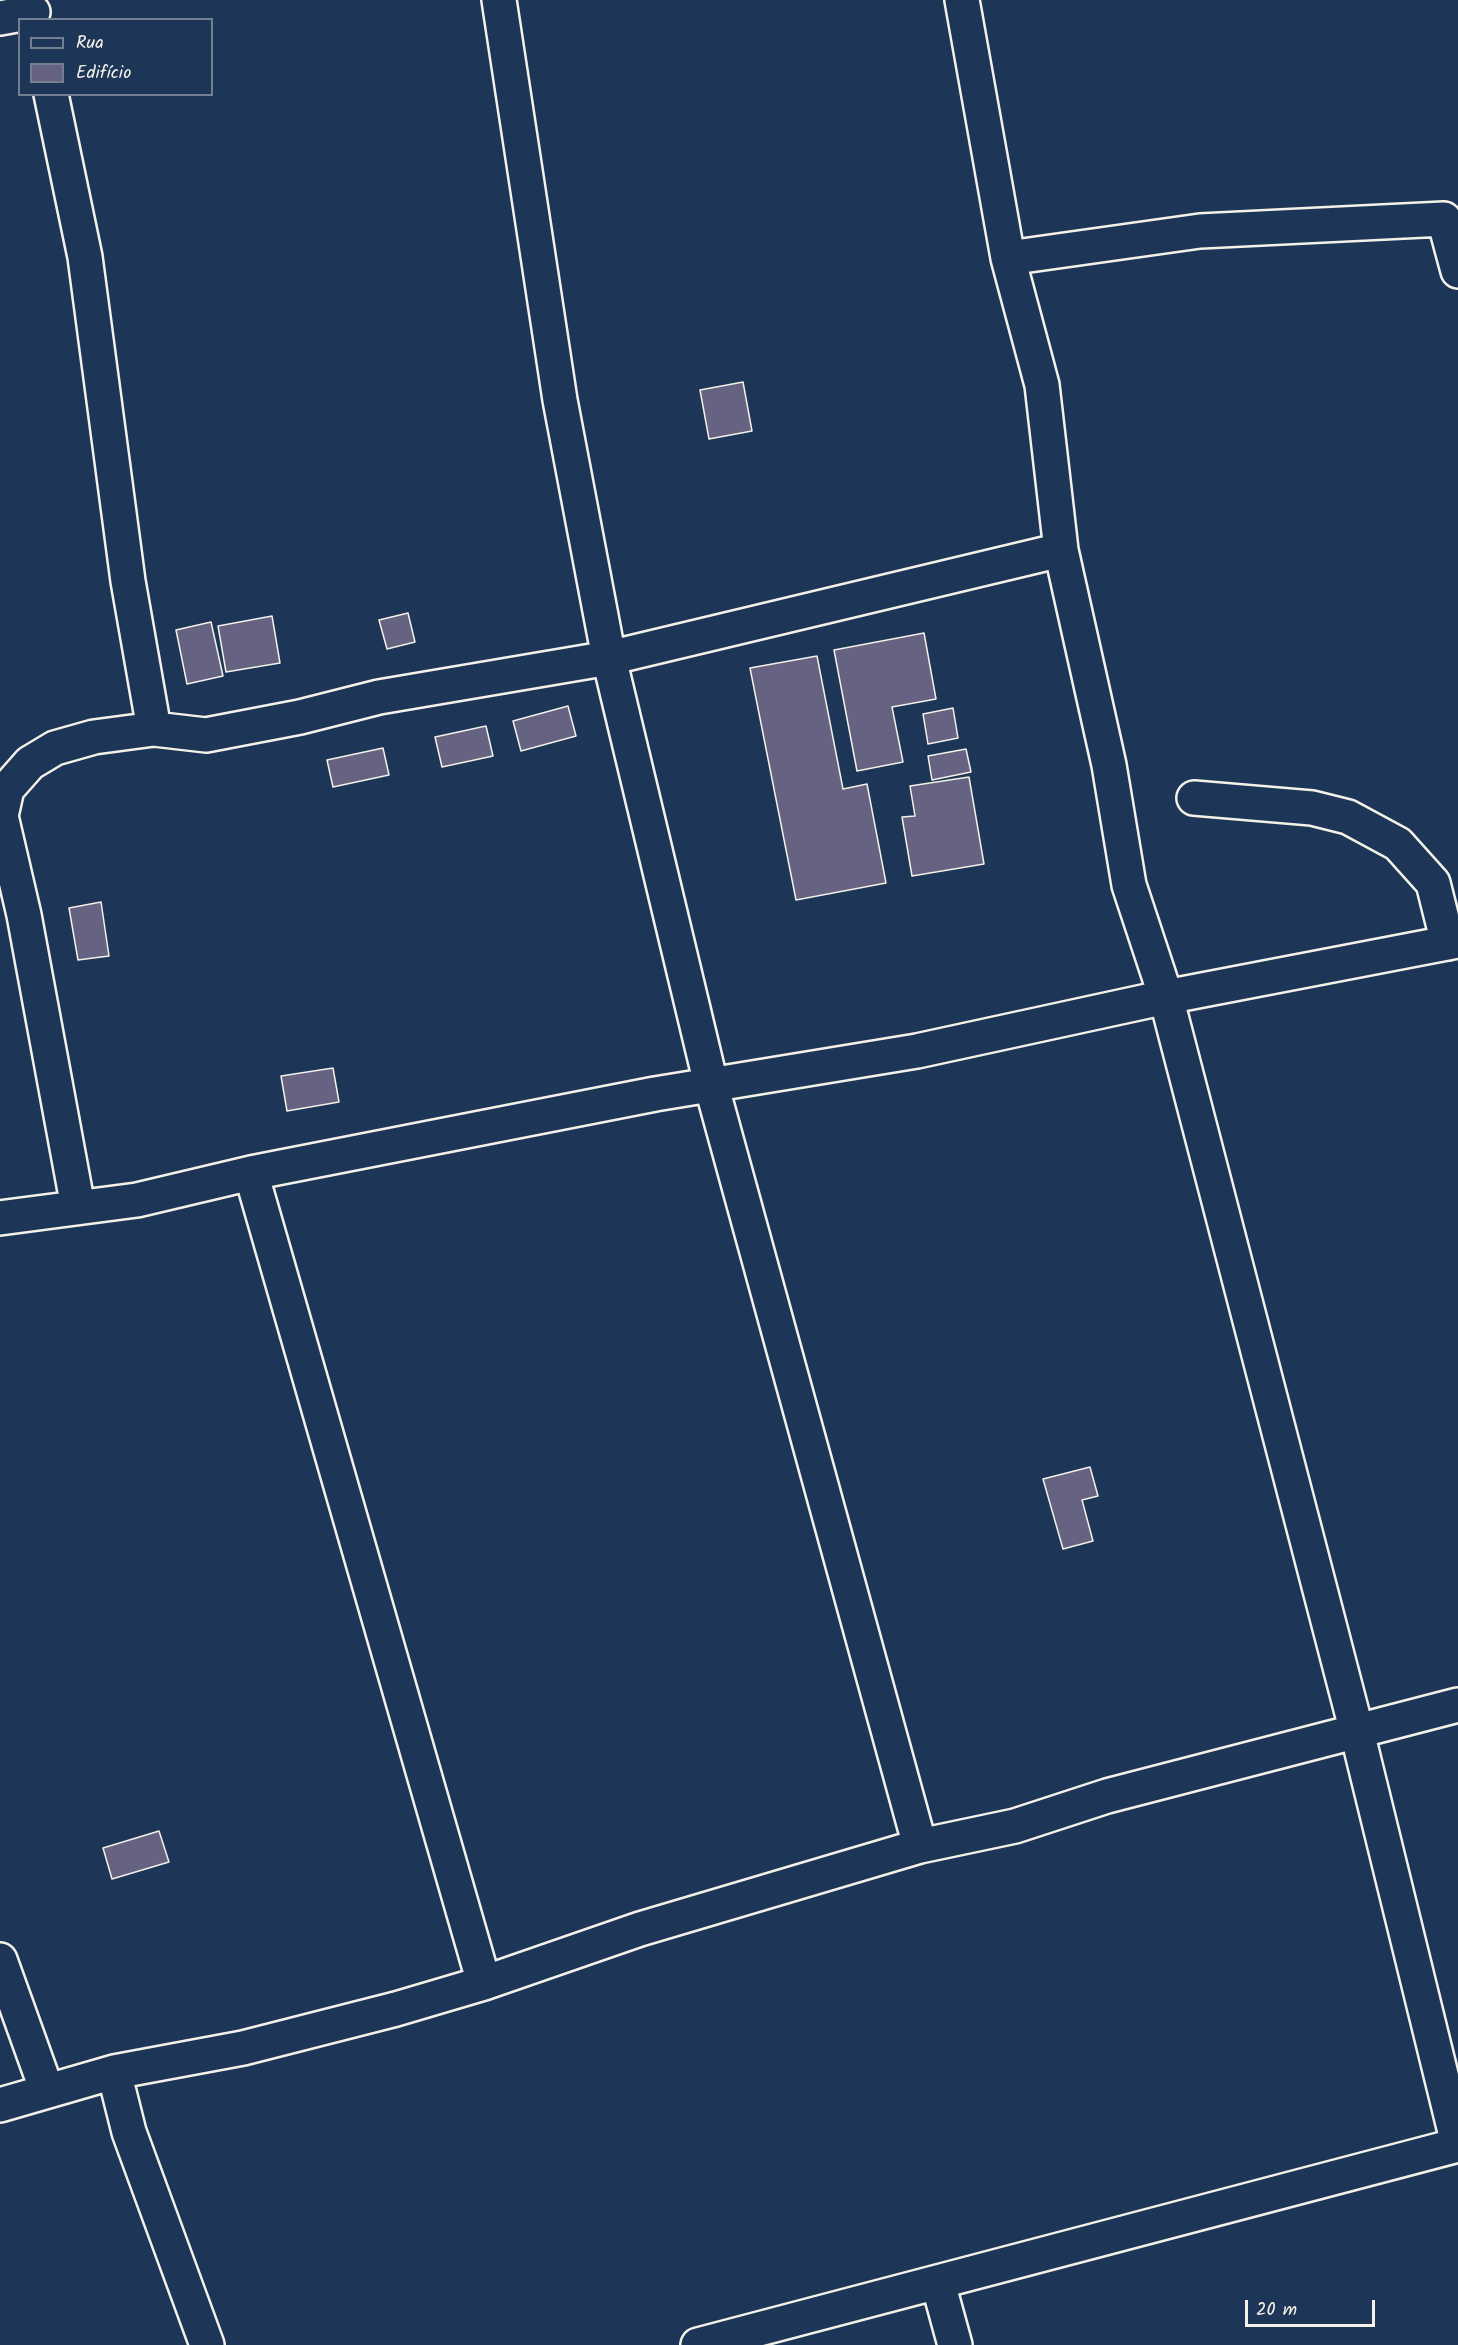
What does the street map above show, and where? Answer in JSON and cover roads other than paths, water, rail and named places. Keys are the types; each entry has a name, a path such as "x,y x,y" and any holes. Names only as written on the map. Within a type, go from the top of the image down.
{"street":[{"path":"499,0 560,400 609,658 711,1084 920,1846"},
{"path":"698,2345 1458,2145 1357,1732 1166,996 1129,885 1109,765 1061,550 1042,385 1008,258 962,0"},
{"path":"0,18 32,10"},
{"path":"51,96 85,257 128,581 154,729"},
{"path":"1008,258 1200,231 1451,218 1458,271"},
{"path":"78,1208 24,915 1,816 7,789 30,763 55,748 94,736 154,729 206,735 300,717 379,697 609,658 1061,550"},
{"path":"0,1218 137,1200 251,1173 655,1094 917,1051 1166,996 1453,942 1433,883 1398,844 1348,817 1312,808 1194,798"},
{"path":"251,1173 484,1983"},
{"path":"0,2105 114,2072 243,2048 396,2009 484,1983 639,1929 920,1846 1015,1826 1107,1796 1458,1705"},
{"path":"0,1960 47,2091"},
{"path":"114,2072 129,2132 207,2345"},
{"path":"938,2283 954,2345"}]}
